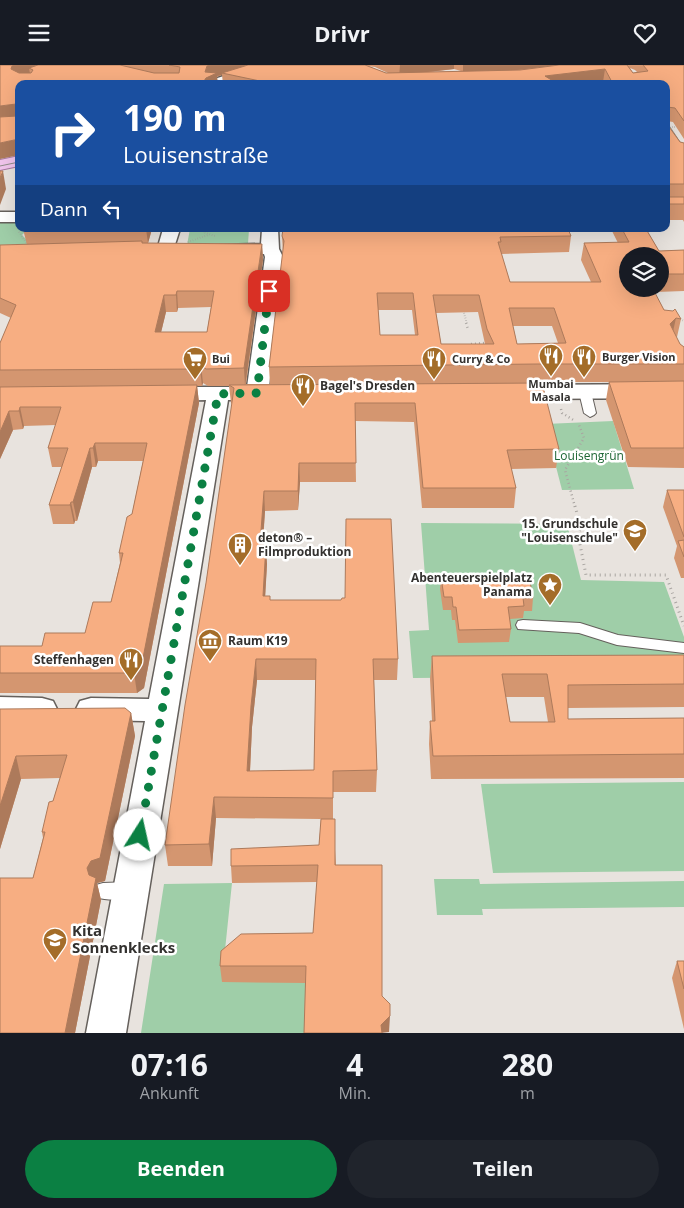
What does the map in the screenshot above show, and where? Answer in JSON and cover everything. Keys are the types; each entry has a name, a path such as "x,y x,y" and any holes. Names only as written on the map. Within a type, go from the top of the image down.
{"main road":[{"path":"0,165 15,162"}],"street":[{"path":"225,80 270,65"},
{"path":"0,217 15,217"},
{"path":"166,250 170,232"},
{"path":"257,393 274,257 270,249 270,232"},
{"path":"212,249 270,249"},
{"path":"148,250 184,250"},
{"path":"490,392 556,392 587,402 684,391"},
{"path":"143,395 217,402 257,393 283,393"},
{"path":"106,1033 117,891 163,710 217,402"},
{"path":"0,709 163,710"}],"lane":[{"path":"523,625 580,628 617,640 684,648"}],"path":[{"path":"670,127 681,127"},
{"path":"21,238 31,248"},
{"path":"464,313 468,329"},
{"path":"669,316 684,321"},
{"path":"471,344 485,343"},
{"path":"556,392 562,413 579,423 584,438 565,470 581,528 578,534 586,575 614,577 636,574 666,575 684,627"}],"green space":[{"path":"15,221 15,232 25,232 22,235 32,245 0,245 0,222"},
{"path":"189,232 249,232 248,244 187,245"},
{"name":"Louisengrün","path":"613,421 634,489 562,490 545,424"},
{"name":"Abenteuerspielplatz Panama","path":"421,523 567,524 581,580 664,582 684,637 684,676 413,678 409,631 429,630"},
{"path":"684,782 684,871 493,873 481,784"},
{"path":"434,879 479,879 480,884 684,881 684,907 482,909 483,915 437,915"},
{"path":"232,883 225,950 307,982 305,1033 141,1033 164,884"}],"building":[{"path":"0,65 16,65 12,66 11,69 19,73 31,73 33,70 29,68 38,65 120,65 154,73 179,73 180,67 169,65 211,65 207,66 205,72 217,73 205,80 15,80 15,104 0,106"},
{"path":"248,65 365,65 386,73 520,70 559,65 627,65 633,73 648,71 643,65 684,65 684,121 675,108 670,107 670,80 611,80 605,69 545,76 552,80 255,80 222,73"},
{"path":"15,116 15,140 0,143 0,117"},
{"path":"670,128 680,142 684,143 684,184 670,184"},
{"path":"670,197 684,197 684,204 670,204"},
{"path":"283,232 569,232 571,236 500,237 501,242 498,242 510,282 601,282 584,243 629,242 624,232 648,232 657,247 619,247 619,297 657,297 664,310 673,311 675,309 681,319 676,318 670,324 680,344 684,347 684,364 269,367 284,241","holes":["377,293 413,293 418,335 380,335","433,295 479,295 487,329 494,344 441,344","509,308 554,308 566,343 517,344"]},
{"path":"142,241 142,243 262,244 244,368 206,369 201,365 200,369 0,370 0,343 16,305 0,298 0,245","holes":["177,291 214,291 207,332 155,332 164,295 176,295"]},
{"path":"684,250 684,274 669,274 669,251"},
{"path":"684,381 684,448 631,448 609,382"},
{"path":"542,383 559,449 507,450 516,488 423,488 415,403 355,403 356,463 299,463 298,491 264,491 260,544 266,544 263,596 270,596 270,600 341,600 345,598 346,519 391,519 398,659 373,659 377,770 333,771 333,798 214,797 209,844 165,845 234,388 229,385","holes":["256,659 316,659 314,770 247,771"]},
{"path":"197,385 141,668 134,673 0,673 0,646 42,646 45,633 85,633 93,602 111,602 123,553 119,553 127,517 132,514 147,443 95,443 93,448 90,448 73,502 70,505 49,505 68,448 48,448 61,407 20,407 19,411 9,411 0,432 0,387"},
{"path":"667,490 684,490 684,537"},
{"path":"684,540 684,557 678,541"},
{"path":"529,576 533,598 523,598 524,606 508,607 511,629 459,630 456,607 453,607 452,597 444,597 441,577"},
{"path":"684,655 684,684 568,685 568,719 684,718 684,754 433,756 430,721 435,721 432,656","holes":["502,674 547,674 555,722 510,722"]},
{"path":"125,708 131,713 100,858 91,861 87,868 89,875 96,878 65,1033 0,1033 0,878 33,878 45,832 42,832 49,802 53,801 67,755 16,756 0,806 0,709"},
{"path":"321,819 335,819 335,865 382,865 382,996 390,1004 390,1016 381,1025 382,1033 304,1033 306,966 220,966 221,951 241,934 313,933 318,865 231,866 231,849 319,845"},
{"path":"677,961 684,961 684,989"}],"tram line":[{"path":"670,127 684,148"},
{"path":"0,166 15,163"}],"place":[{"name":"Mumbai Masala","path":"551,377"},
{"name":"Burger Vision","path":"584,378"},
{"name":"Bui","path":"195,380"},
{"name":"Curry & Co","path":"434,380"},
{"name":"Bagel's Dresden","path":"303,407"},
{"name":"15. Grundschule \"Louisenschule\"","path":"635,552"},
{"name":"deton® – Filmproduktion","path":"240,566"},
{"name":"Abenteuerspielplatz Panama","path":"550,606"},
{"name":"Raum K19","path":"210,662"},
{"name":"Steffenhagen","path":"131,681"},
{"name":"Kita Sonnenklecks","path":"55,961"}],"route":[{"path":"140,835 218,394 257,393 269,291"}]}
